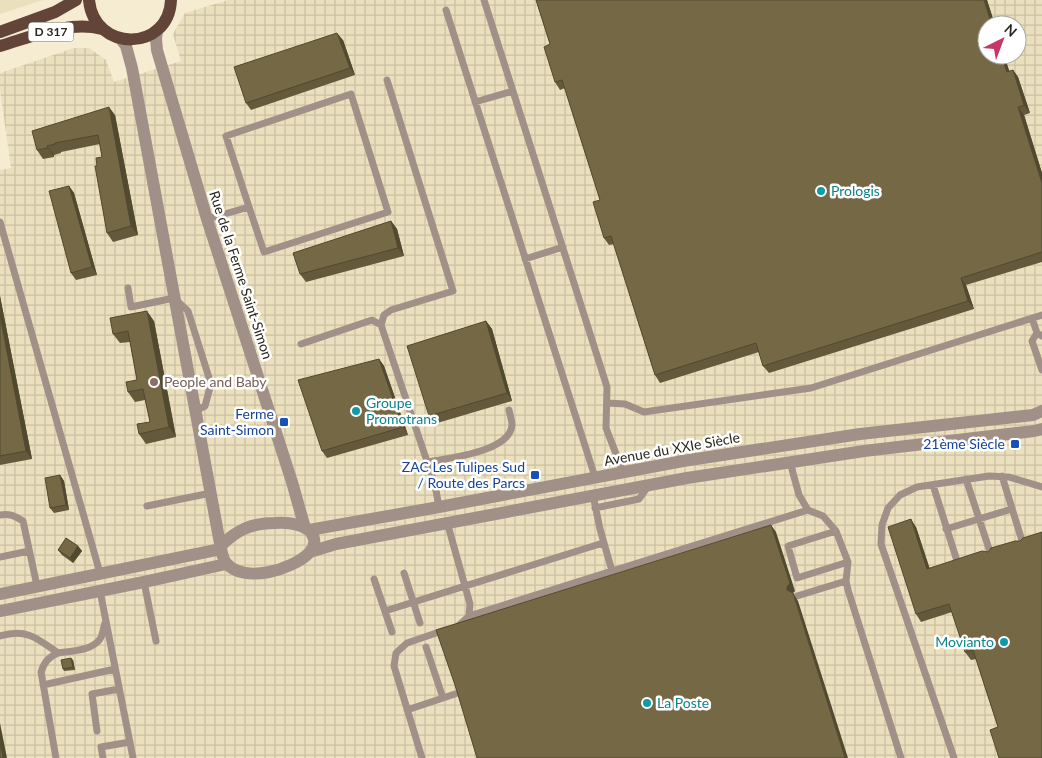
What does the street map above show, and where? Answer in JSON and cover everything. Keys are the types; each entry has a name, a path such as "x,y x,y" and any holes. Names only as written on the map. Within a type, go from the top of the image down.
{"main road":[{"name":"D 317","path":"0,32 55,12 76,0"},
{"path":"89,0 92,16 102,29 108,34 121,39 142,38 156,30 167,17 172,1"},
{"name":"D 317","path":"0,46 70,28 88,27 102,29"}],"street":[{"name":"Rue de la Ferme Saint-Simon","path":"156,30 157,50 207,220 307,529 313,535 314,544 310,552"},
{"path":"121,39 126,46 132,68 221,547 224,561 233,569 246,574 264,573 284,568 310,552 336,544 447,522 594,502 650,484 864,451 1042,429"},
{"name":"Avenue du XXIe Siècle","path":"307,529 439,508 683,461 850,436 1032,415 1042,411"},
{"path":"0,594 221,547 231,535 262,523 285,522 307,529"},
{"path":"0,611 226,564"}],"lane":[{"path":"484,0 608,387 606,428 623,472"},
{"path":"446,10 594,477"},
{"path":"386,80 454,291 391,310 384,315 381,325 428,462 439,508"},
{"path":"475,102 513,91"},
{"path":"351,94 388,212 264,252 249,207 226,136 351,94"},
{"path":"207,220 249,207"},
{"path":"0,222 100,573"},
{"path":"525,259 563,247"},
{"path":"128,288 131,307 174,298 188,310 211,384 205,406 195,411"},
{"path":"607,403 625,404 644,412 811,388 1042,315"},
{"path":"1032,318 1040,335 1032,341 1042,370"},
{"path":"301,344 372,320 381,325"},
{"path":"428,462 493,448 504,440 512,426 509,410"},
{"path":"790,462 799,495 808,510 823,516 836,530 848,562 846,582 901,758"},
{"path":"954,758 881,544 882,525 888,508 900,495 917,487 989,476 1002,476 1042,487"},
{"path":"1002,476 1023,544"},
{"path":"966,480 991,555"},
{"path":"933,485 958,564"},
{"path":"147,506 211,493"},
{"path":"594,502 612,571"},
{"path":"946,529 1012,509"},
{"path":"422,758 394,666 396,653 407,643 461,625 469,616 808,510"},
{"path":"0,515 14,516 23,521 37,586"},
{"path":"447,522 470,604 469,616"},
{"path":"836,530 788,546 797,578 848,562"},
{"path":"385,611 603,542"},
{"path":"0,557 29,551"},
{"path":"404,573 420,623"},
{"path":"374,578 392,632"},
{"path":"144,582 156,641"},
{"path":"797,596 846,582"},
{"path":"100,591 133,758"},
{"path":"56,758 41,672 43,666 49,657 58,653 90,647 96,644 101,638 105,620"},
{"path":"0,636 23,632 37,638 58,653"},
{"path":"426,647 443,698"},
{"path":"43,685 115,669"},
{"path":"97,730 92,694 120,689"},
{"path":"407,710 455,694"},
{"path":"103,758 101,747 130,742"}],"shaded area":[{"path":"0,0 43,0 0,14"},
{"path":"228,0 1042,0 1042,758 0,758 0,170 11,168 0,90 0,73 74,48 89,48 106,60 114,82 181,61 173,34 185,13"}],"building":[{"name":"Prologis","path":"536,0 984,0 989,15 977,15 977,65 1005,65 1007,72 1013,70 1024,105 1018,107 1042,183 1042,252 961,278 968,301 763,366 756,343 655,375 611,236 604,238 593,202 600,200 562,80 555,82 544,47 550,44"},
{"path":"337,33 350,68 246,103 234,67"},
{"path":"109,107 131,226 107,233 95,166 97,166 96,158 102,157 98,135 55,143 47,146 48,148 37,150 32,131"},
{"path":"69,186 92,267 71,273 49,191"},
{"path":"391,221 398,248 300,274 293,253"},
{"name":"People and Baby","path":"147,311 169,427 139,434 137,424 150,422 143,389 128,392 126,382 137,380 128,331 113,334 110,318"},
{"path":"0,315 26,451 0,456"},
{"name":"Groupe Promotrans","path":"486,321 507,393 429,416 407,346"},
{"name":"Groupe Promotrans","path":"379,359 403,427 322,451 298,380"},
{"path":"60,475 66,505 50,508 45,478"},
{"name":"Movianto","path":"911,519 927,569 982,551 988,552 991,548 1020,541 1023,538 1042,532 1042,758 999,758 990,730 998,727 973,650 965,652 949,604 916,614 888,527"},
{"name":"La Poste","path":"771,525 790,583 787,590 793,593 845,758 477,758 436,630"},
{"path":"66,538 78,546 70,558 58,550"},
{"path":"71,658 73,667 63,669 61,660"},
{"path":"0,742 3,758 0,758"}],"place":[{"name":"Prologis","path":"821,191"},
{"name":"People and Baby","path":"154,382"},
{"name":"Groupe Promotrans","path":"356,411"},
{"name":"Ferme Saint-Simon","path":"284,422"},
{"name":"21ème Siècle","path":"1015,444"},
{"name":"ZAC Les Tulipes Sud / Route des Parcs","path":"535,475"},
{"name":"Movianto","path":"1004,642"},
{"name":"La Poste","path":"647,703"}]}
